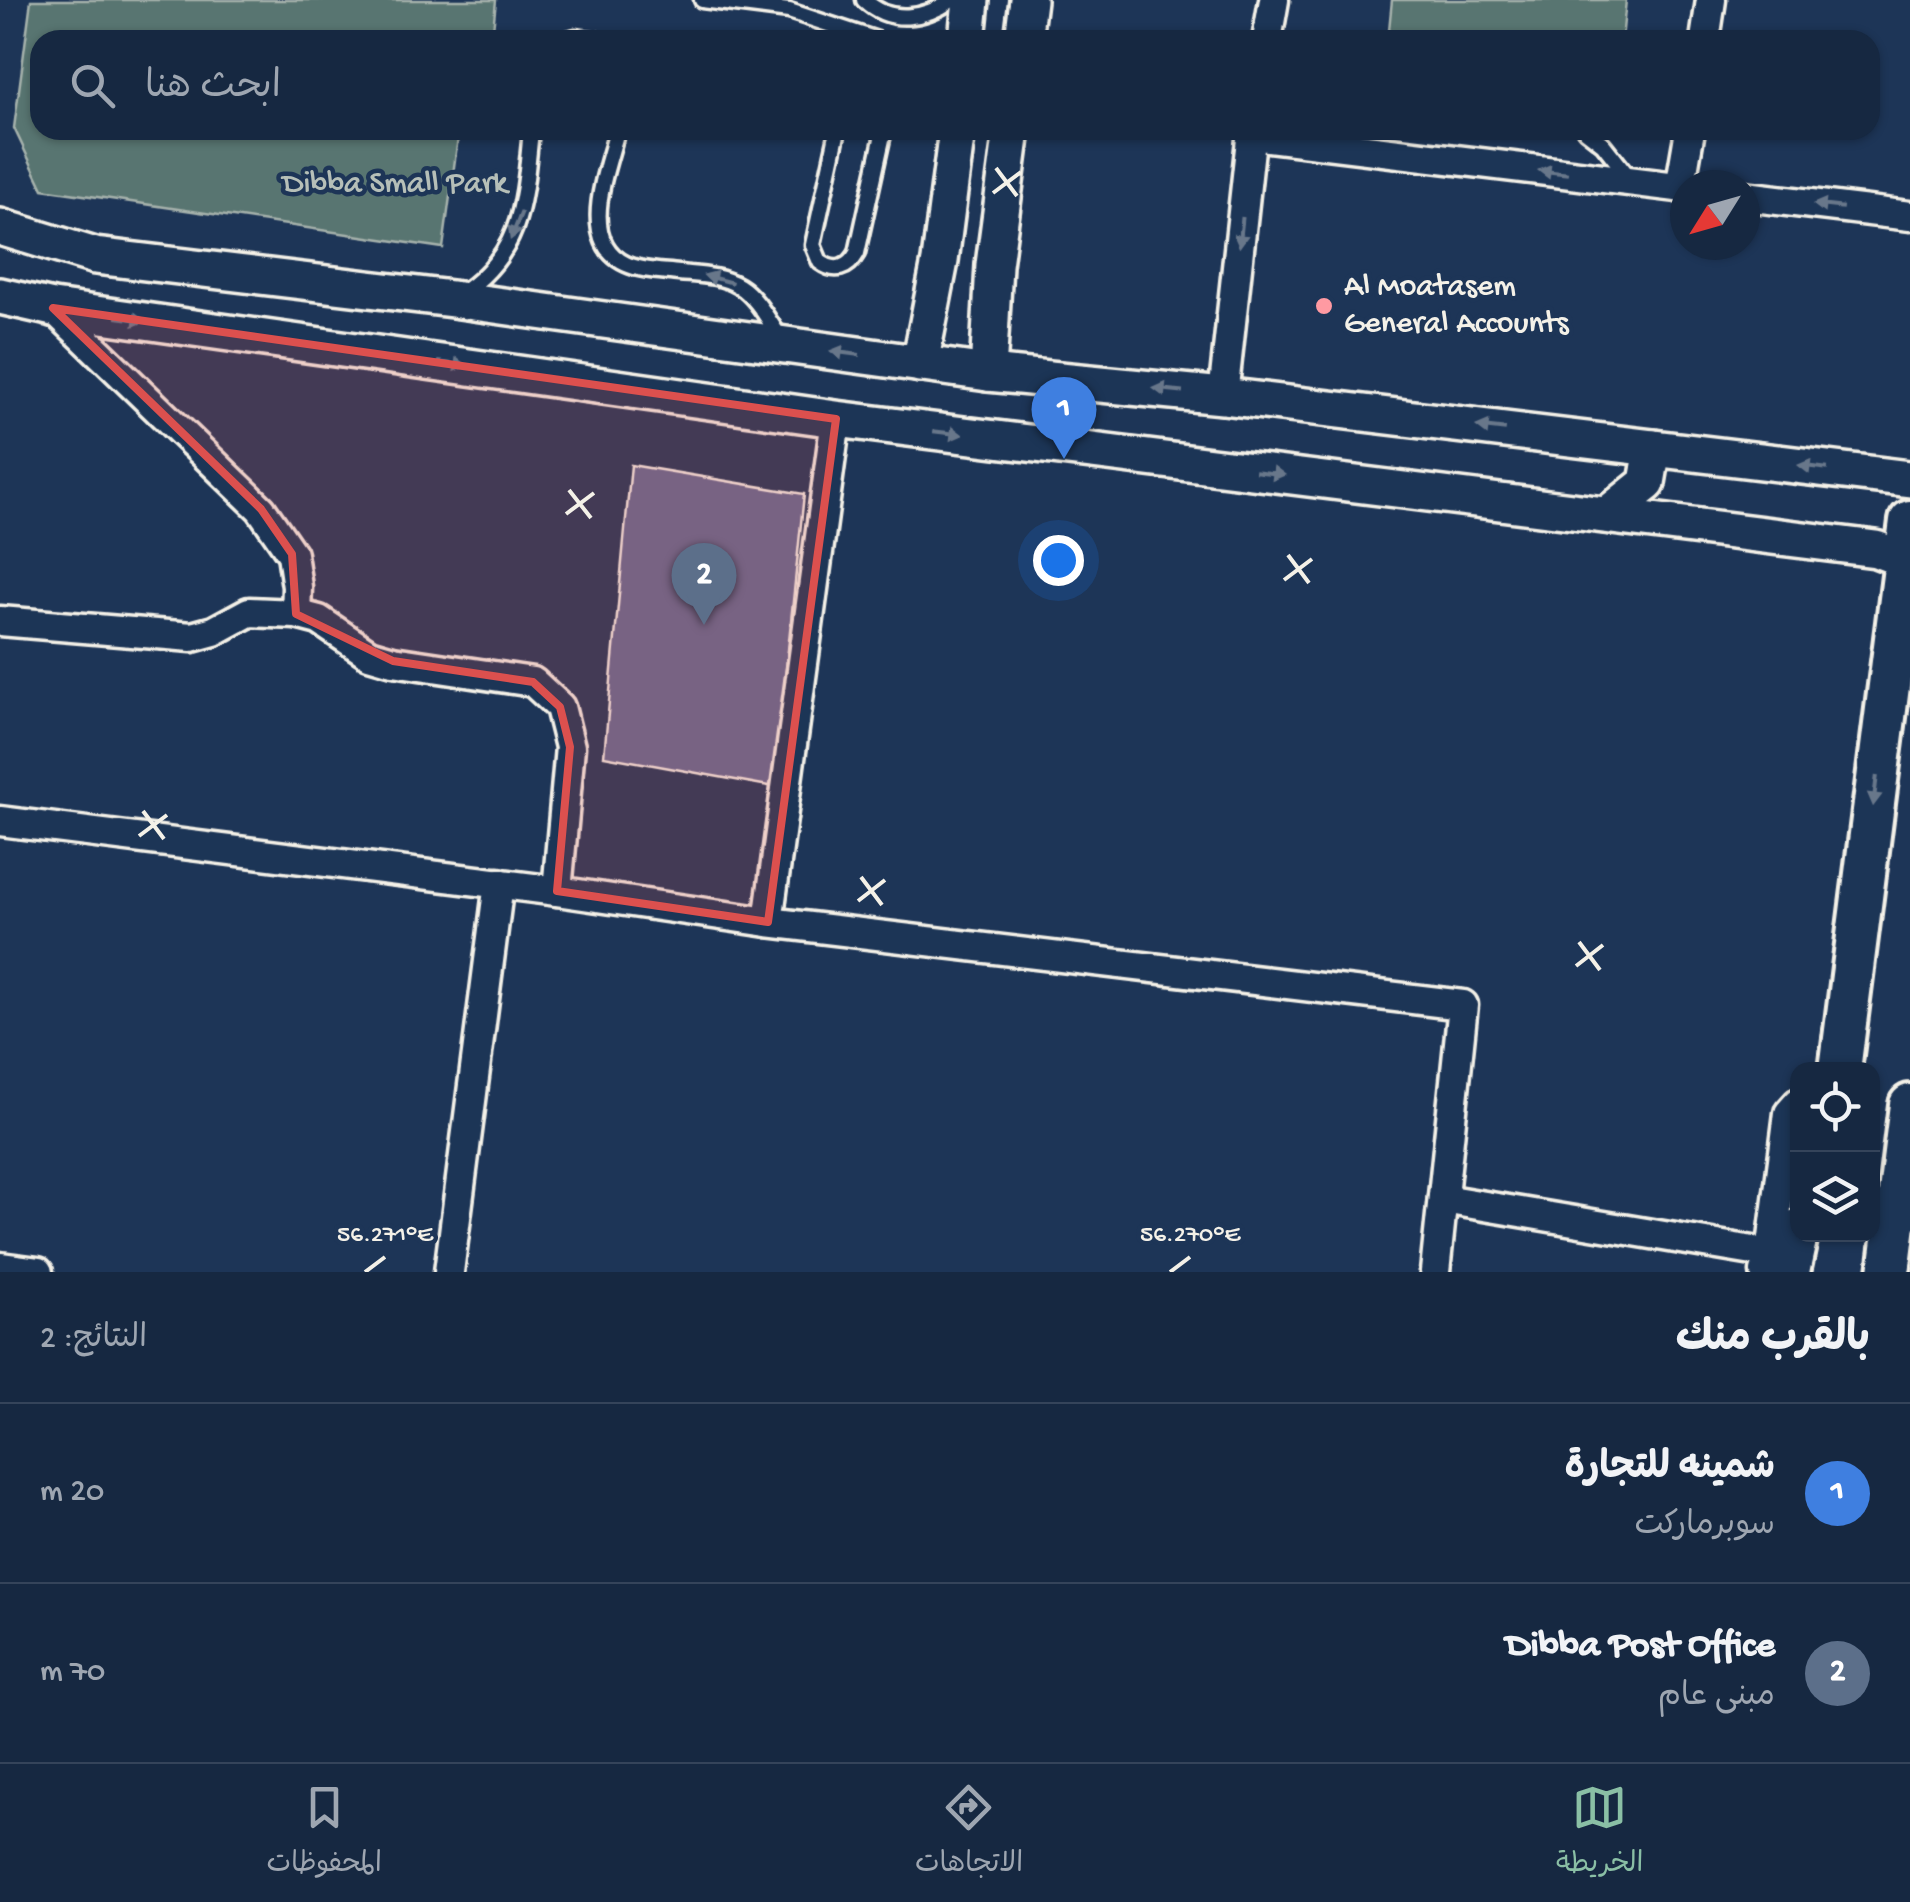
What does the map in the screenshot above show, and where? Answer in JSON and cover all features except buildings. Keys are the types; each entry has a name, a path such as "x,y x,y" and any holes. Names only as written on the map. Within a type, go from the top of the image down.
{"main road":[{"path":"1836,1062 1908,540"},
{"path":"1889,1272 1910,1105"},
{"path":"1901,1177 1910,1247"},
{"path":"1814,1272 1817,1242"}],"street":[{"path":"968,30 971,0"},
{"path":"1024,30 1028,0"},
{"path":"1269,30 1274,0"},
{"path":"1706,30 1711,0"},
{"path":"920,364 940,260 956,140"},
{"path":"988,373 994,266 1011,140"},
{"path":"1223,396 1251,140"},
{"path":"1365,140 1670,186"},
{"path":"1685,170 1689,140"},
{"path":"1760,198 1910,216"},
{"path":"0,227 95,256 452,299 988,373 1223,396 1910,479"},
{"path":"940,260 994,266"},
{"path":"0,296 53,308 836,419 1876,549 1908,540"},
{"path":"53,308 261,508 292,554 296,614"},
{"path":"768,922 836,419"},
{"path":"1607,515 1647,484 1653,448"},
{"path":"0,621 192,638 248,612 296,614 319,620 369,654 392,662 533,682 560,707 570,748 557,891"},
{"path":"0,820 499,883 768,922 1462,1005 1435,1272"},
{"path":"448,1272 499,883"},
{"path":"1442,1200 1781,1257 1790,1112"},
{"path":"0,1267 38,1272"}],"lane":[{"path":"702,0 795,5 844,30"},
{"path":"864,0 887,15 905,18 924,16 952,0"},
{"path":"452,299 489,271 515,232 523,210 530,140"},
{"path":"615,140 598,226 602,242 612,256 642,269 713,276 737,285 756,302 785,345"},
{"path":"836,140 814,245 820,262 836,269 846,267 857,253 882,140"},
{"path":"1598,140 1632,182"}],"highlighted area":[{"path":"53,308 836,419 768,922 557,891 570,747 560,707 533,682 393,661 296,614 292,554 261,509"}],"green space":[{"name":"Dibba Small Park","path":"31,0 496,0 493,30 30,30 30,140 458,140 443,248 43,189 14,128"},
{"path":"1392,0 1626,0 1623,30 1389,30"}],"place":[{"name":"Al Moatasem General Accounts","path":"1324,306"},
{"name":"شمينه للتجارة","path":"1064,459"},
{"name":"Dibba Post Office","path":"704,625"}]}
